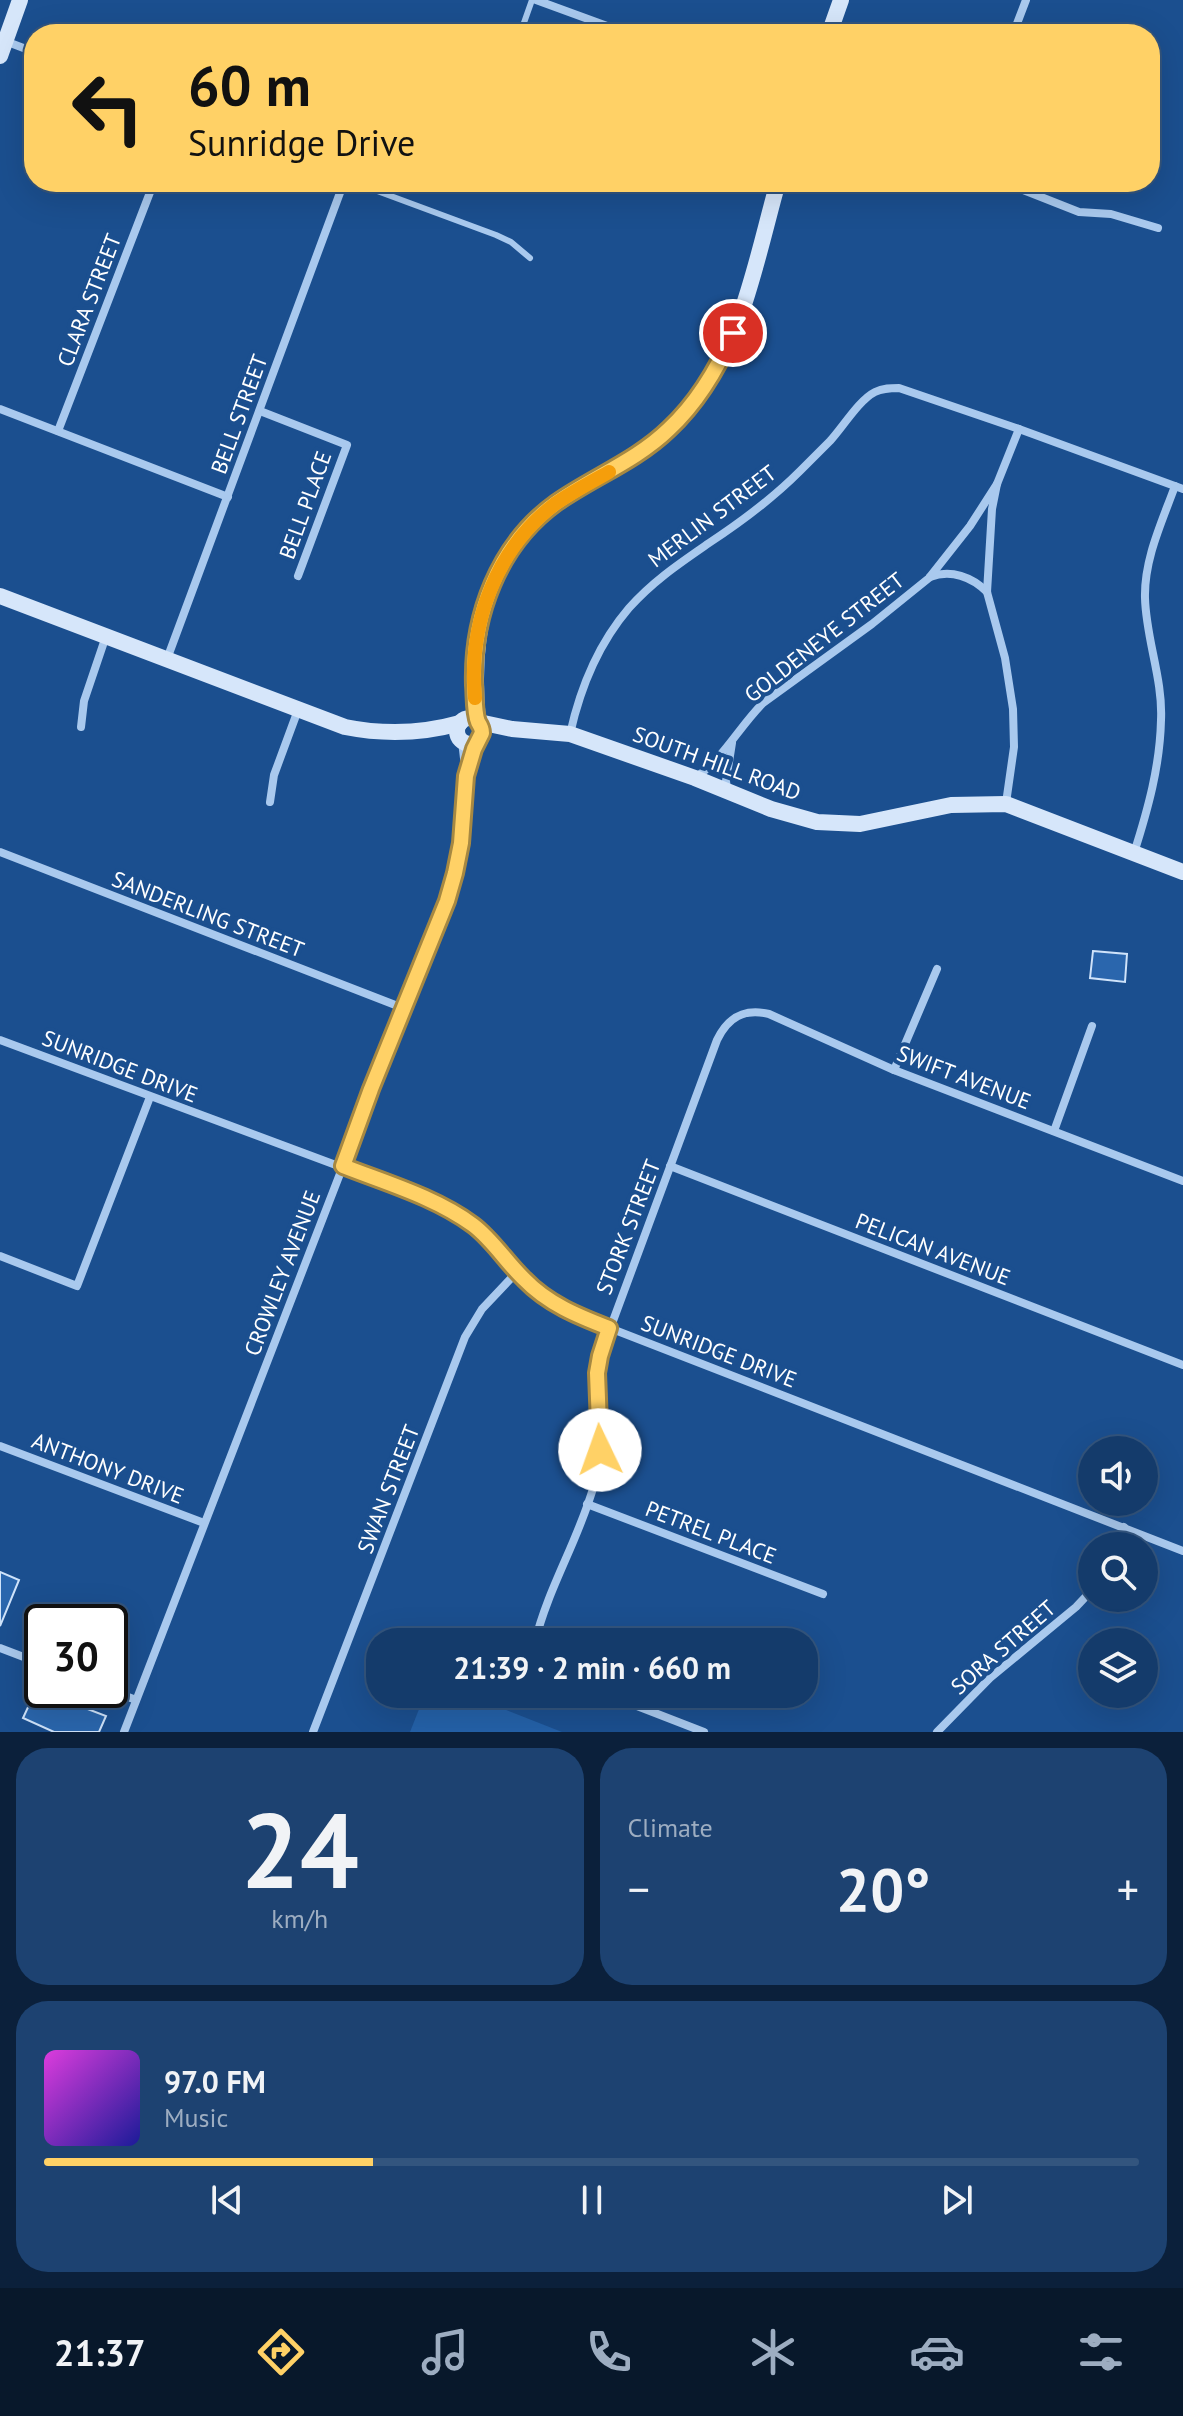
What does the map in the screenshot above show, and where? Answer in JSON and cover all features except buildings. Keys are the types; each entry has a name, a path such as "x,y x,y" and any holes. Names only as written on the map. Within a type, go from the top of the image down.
{"street":[{"path":"20,0 2,46 24,50"},
{"path":"534,0 601,24"},
{"path":"833,24 841,0"},
{"path":"1017,24 1026,0"},
{"name":"CLARA STREET","path":"58,431 150,192"},
{"name":"BELL STREET","path":"167,659 340,192"},
{"path":"470,731 476,646 495,576 522,535 557,503 645,449 669,430 693,404 712,377 741,311 775,192"},
{"path":"1028,192 1079,212 1111,214 1158,228"},
{"name":"MERLIN STREET","path":"570,734 595,662 610,632 628,609 669,570 753,512 792,478 876,391 899,388 1179,487"},
{"path":"0,409 228,497"},
{"name":"BELL PLACE","path":"260,411 347,445 298,576"},
{"path":"1006,804 1014,747 1013,709 1005,658 987,592 992,509 997,484 1019,429"},
{"name":"GOLDENEYE STREET","path":"695,778 732,743 763,703 872,624 929,578 970,526 997,484"},
{"path":"1134,853 1155,779 1162,717 1145,600 1146,574 1152,547 1179,487"},
{"path":"929,578 948,572 974,581 987,592"},
{"name":"SOUTH HILL ROAD","path":"0,596 345,727 367,731 512,729 570,734 783,813 817,822 876,822 951,805 1006,804 1183,872"},
{"path":"81,727 84,701 106,636"},
{"path":"270,802 274,775 298,710"},
{"name":"CROWLEY AVENUE","path":"124,1732 447,901 461,843 470,731"},
{"name":"CROWLEY AVENUE","path":"466,776 470,731"},
{"name":"GOLDENEYE STREET","path":"727,791 732,743"},
{"name":"SANDERLING STREET","path":"0,852 403,1008"},
{"path":"894,1070 937,969"},
{"name":"SWIFT AVENUE","path":"734,1017 750,1011 769,1014 894,1070 1183,1181"},
{"name":"STORK STREET","path":"540,1628 593,1487 600,1450 597,1373 600,1356 717,1040 722,1029 734,1017"},
{"path":"1054,1131 1092,1026"},
{"name":"SUNRIDGE DRIVE","path":"0,1040 427,1199 459,1215 488,1238 517,1272 555,1304 609,1328 1183,1551"},
{"path":"0,1256 77,1286 150,1097"},
{"name":"PELICAN AVENUE","path":"670,1166 1183,1365"},
{"name":"SWAN STREET","path":"313,1732 465,1337 482,1309 517,1272"},
{"name":"ANTHONY DRIVE","path":"0,1446 204,1523"},
{"name":"PETREL PLACE","path":"587,1504 823,1594"},
{"path":"1122,1532 1124,1527"},
{"name":"SORA STREET","path":"937,1732 990,1678 1078,1605"},
{"path":"0,1648 24,1657"},
{"path":"128,1697 136,1700"},
{"path":"642,1708 704,1732"}],"lane":[{"path":"524,24 534,0"},
{"path":"380,192 496,235 511,242 530,258"}],"shaded area":[{"path":"419,1708 501,1708 562,1732 410,1732"}],"slow traffic":[{"path":"475,698 476,646 480,624 495,576 508,554 535,521 557,503 609,472"}],"route":[{"path":"600,1450 597,1373 609,1328 571,1313 541,1295 488,1238 459,1215 343,1166 447,901 455,873 461,843 466,776 482,733 474,686 476,646 495,576 508,554 535,521 557,503 645,449 669,430 712,377 733,333"}]}
